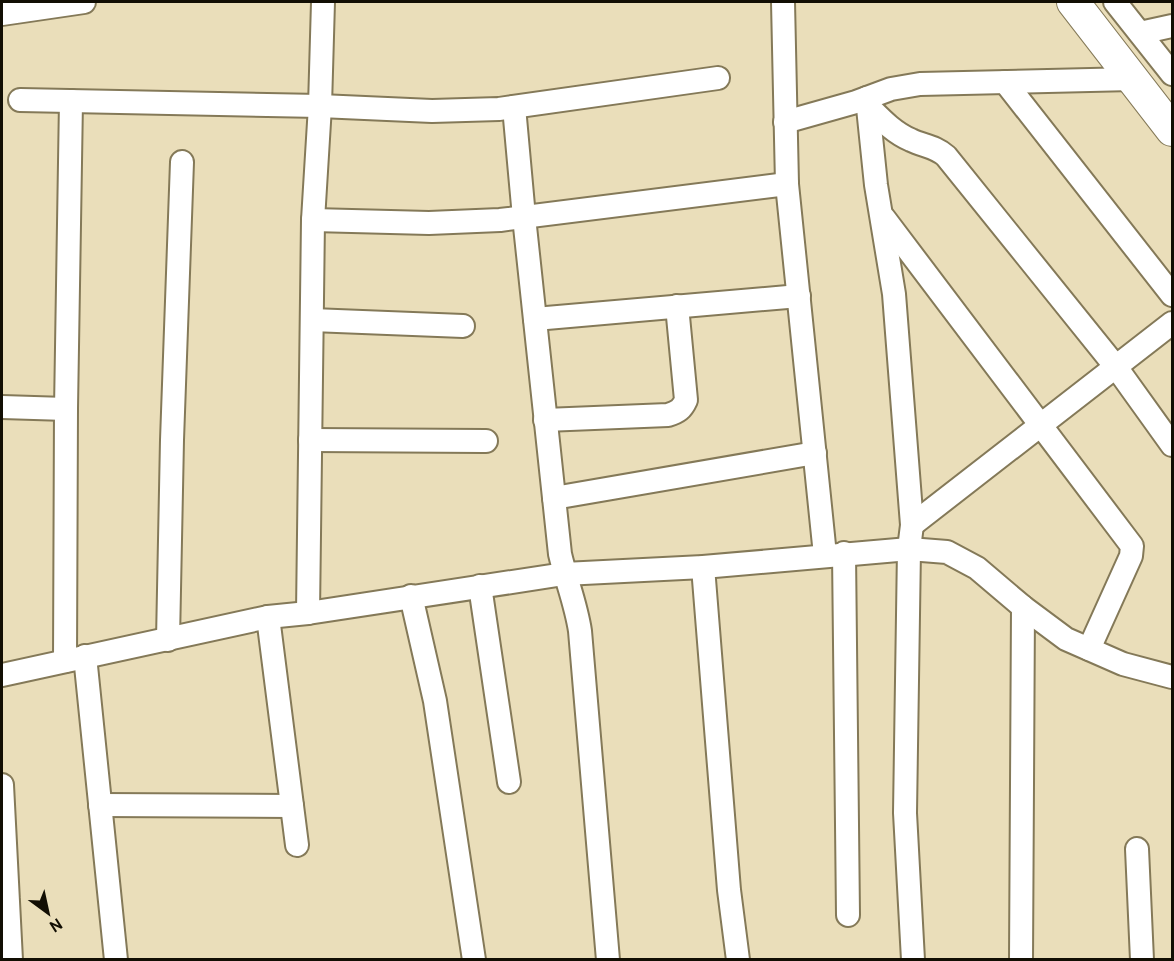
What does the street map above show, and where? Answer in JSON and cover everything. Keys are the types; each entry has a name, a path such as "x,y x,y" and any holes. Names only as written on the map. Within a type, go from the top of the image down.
{"street":[{"path":"2,14 84,2"},
{"path":"308,613 313,220 323,2"},
{"path":"783,2 787,184 815,453 834,554 848,915"},
{"path":"1073,2 1173,130"},
{"path":"1116,2 1173,74"},
{"path":"1140,33 1173,26"},
{"path":"20,100 320,106 432,111 514,106 718,78"},
{"path":"785,122 868,102 891,89 920,84 1133,79"},
{"path":"1005,82 1173,296"},
{"path":"71,101 66,409 75,658 100,805 116,960"},
{"path":"868,102 876,185 894,294 912,525 909,549 905,813 913,960"},
{"path":"868,102 900,135 913,142 939,149 946,156 1116,367 1173,445"},
{"path":"514,106 560,554 580,631 608,960"},
{"path":"168,640 172,440 182,162"},
{"path":"313,220 429,223 524,217 787,184"},
{"path":"881,214 1132,546 1131,556 1089,649"},
{"path":"535,319 799,296"},
{"path":"545,420 668,415 678,412 686,400 677,306"},
{"path":"312,320 463,326"},
{"path":"912,525 1173,323"},
{"path":"2,407 66,409"},
{"path":"310,440 486,441"},
{"path":"554,498 815,453"},
{"path":"2,675 268,617 564,574 703,567 909,549 946,552 977,568 1023,608 1066,639 1123,664 1173,677"},
{"path":"703,567 729,890 738,960"},
{"path":"480,586 509,782"},
{"path":"411,597 435,700 474,960"},
{"path":"1021,960 1023,608"},
{"path":"268,617 297,845"},
{"path":"2,785 11,960"},
{"path":"100,805 292,806"},
{"path":"1137,849 1142,960"}]}
